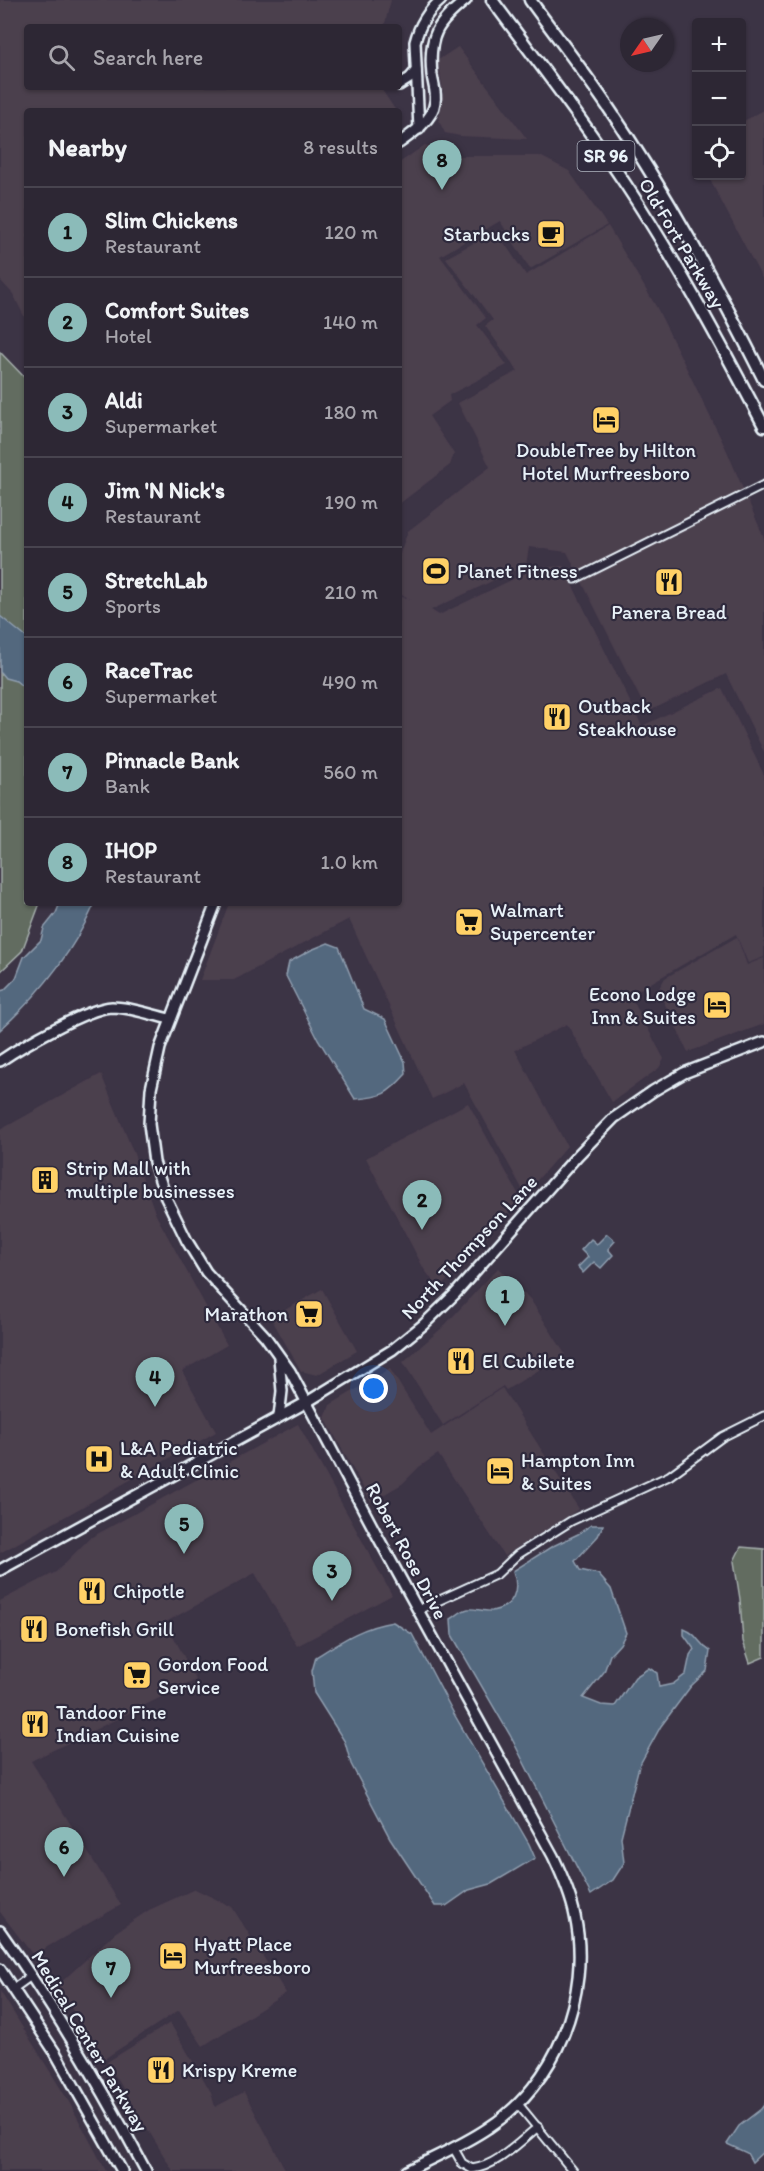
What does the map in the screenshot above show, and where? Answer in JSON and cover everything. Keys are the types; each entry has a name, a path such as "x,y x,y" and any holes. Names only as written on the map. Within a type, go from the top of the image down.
{"main road":[{"name":"Old Fort Parkway","path":"492,0 626,185 682,276 764,426"},
{"name":"Old Fort Parkway","path":"530,0 608,107 661,189 701,259 764,380"}],"street":[{"path":"419,129 415,42 419,28 433,7 441,0"},
{"path":"402,141 419,129 433,110 436,101 431,61 434,37 448,14 466,0"},
{"path":"402,83 416,71"},
{"path":"575,579 764,485"},
{"name":"Robert Rose Drive","path":"215,906 170,1019 160,1048 151,1089 149,1124 154,1162 166,1198 187,1241 206,1272 265,1336 307,1402 553,1856 567,1886 576,1917 579,1954 577,1989 565,2036 543,2074 518,2104 489,2128 407,2171"},
{"path":"0,1061 54,1030 102,1008 130,1009 170,1019"},
{"name":"North Thompson Lane","path":"0,1570 307,1402 393,1350 423,1325 454,1294 614,1118 684,1073 764,1042"},
{"path":"279,1356 282,1391 279,1417"},
{"path":"418,1610 497,1574 517,1555 571,1521 669,1476 722,1437 764,1416"},
{"name":"Medical Center Parkway","path":"0,1931 90,2068 146,2171"},
{"name":"Medical Center Parkway","path":"0,1969 56,2054 122,2171"},
{"path":"13,1989 31,1976"},
{"path":"518,2104 573,2171"},
{"path":"453,2147 462,2163 471,2169 481,2168 538,2127"}],"shaded area":[{"path":"0,0 391,0 385,24 24,24 24,90 382,90 394,108 24,108 24,316 13,294 0,280"},
{"path":"458,47 527,139 460,136 445,133 439,121 443,92 438,60"},
{"path":"764,110 764,282 710,180 746,180 746,120"},
{"path":"425,145 458,156 540,156 569,171 607,225 530,269 500,221 440,256 486,318 477,325 507,365 449,395 450,401 429,416 454,454 450,465 402,502 402,161"},
{"path":"608,226 657,308 727,451 764,538 764,752 726,674 647,712 567,552 529,547 526,565 431,610 439,615 536,568 563,566 642,726 722,688 764,775 764,957 748,963 736,934 630,995 664,1059 659,1068 612,1102 567,1024 515,1050 567,1146 525,1194 464,1083 432,1099 349,919 234,980 200,980 228,906 402,906 402,597 412,600 402,595 402,548 408,531 490,467 458,403 518,371 485,326 493,320 446,258 496,231 526,275"},
{"path":"737,937 747,965 764,958 764,1024 688,1052 658,990 665,978"},
{"path":"101,1074 156,1215 227,1345 182,1371 216,1432 0,1553 0,1130"},
{"path":"468,1103 521,1199 439,1289 424,1269 366,1158"},
{"path":"498,1268 530,1299 565,1354 506,1390 503,1386 443,1425 403,1362 443,1327"},
{"path":"322,1289 357,1351 317,1375 301,1371 271,1318"},
{"path":"390,1369 431,1435 502,1388 579,1509 504,1556 438,1454 419,1467 402,1484 371,1502 325,1418 330,1405"},
{"path":"298,1424 392,1595 297,1646 255,1573 166,1622 196,1680 31,1761 121,1905 33,1955 0,1912 0,1601 56,1572 90,1538"},
{"path":"195,1889 232,1907 286,1993 203,2046 179,2010 104,2059 57,1986 116,1932 149,1910"},
{"path":"0,1991 69,2102 106,2171 0,2171"},
{"path":"170,2023 211,2092 215,2107 244,2092 286,2171 173,2171 107,2062"}],"green space":[{"path":"0,352 24,377 24,906 39,906 22,951 0,972"},
{"path":"741,1547 764,1549 764,1657 750,1663 743,1641 734,1561"}],"water":[{"path":"0,616 24,636 24,688 16,681 5,678 0,672"},
{"path":"59,906 94,906 66,955 42,987 0,1030 0,991 16,978 24,957 41,940 44,928"},
{"path":"328,943 339,947 364,1009 385,1019 405,1062 406,1074 384,1094 355,1099 318,1039 286,976 289,962"},
{"path":"607,1234 615,1241 608,1249 613,1255 601,1268 594,1262 583,1273 578,1267 588,1257 581,1250 591,1239 597,1244"},
{"path":"591,1525 603,1525 598,1536 575,1561 580,1570 598,1574 611,1589 626,1633 610,1655 604,1672 583,1698 601,1705 615,1706 635,1677 649,1668 657,1673 659,1687 673,1684 686,1674 690,1655 694,1649 684,1635 684,1629 693,1634 710,1651 707,1671 691,1686 661,1726 639,1766 621,1837 624,1863 613,1880 591,1895 510,1735 452,1635 451,1619 468,1609 492,1611 506,1606 515,1591 513,1571"},
{"path":"393,1622 412,1634 535,1858 491,1884 469,1890 446,1906 435,1906 390,1838 351,1764 345,1742 314,1693 312,1671 316,1657 362,1631"},
{"path":"764,2105 764,2151 752,2162 747,2153 727,2144 739,2126"}],"place":[{"name":"IHOP","path":"442,190"},
{"name":"Starbucks","path":"551,234"},
{"name":"DoubleTree by Hilton Hotel Murfreesboro","path":"606,420"},
{"name":"Planet Fitness","path":"436,571"},
{"name":"Panera Bread","path":"669,582"},
{"name":"Outback Steakhouse","path":"557,717"},
{"name":"Walmart Supercenter","path":"469,922"},
{"name":"Econo Lodge Inn & Suites","path":"717,1005"},
{"name":"Strip Mall with multiple businesses","path":"45,1180"},
{"name":"Comfort Suites","path":"422,1230"},
{"name":"Marathon","path":"309,1314"},
{"name":"Slim Chickens","path":"505,1326"},
{"name":"El Cubilete","path":"461,1361"},
{"name":"Jim 'N Nick's","path":"155,1407"},
{"name":"L&A Pediatric & Adult Clinic","path":"99,1459"},
{"name":"Hampton Inn & Suites","path":"500,1471"},
{"name":"StretchLab","path":"184,1554"},
{"name":"Chipotle","path":"92,1591"},
{"name":"Aldi","path":"332,1601"},
{"name":"Bonefish Grill","path":"34,1629"},
{"name":"Gordon Food Service","path":"137,1675"},
{"name":"Tandoor Fine Indian Cuisine","path":"35,1724"},
{"name":"RaceTrac","path":"64,1877"},
{"name":"Hyatt Place Murfreesboro","path":"173,1956"},
{"name":"Pinnacle Bank","path":"111,1998"},
{"name":"Krispy Kreme","path":"161,2070"}]}
